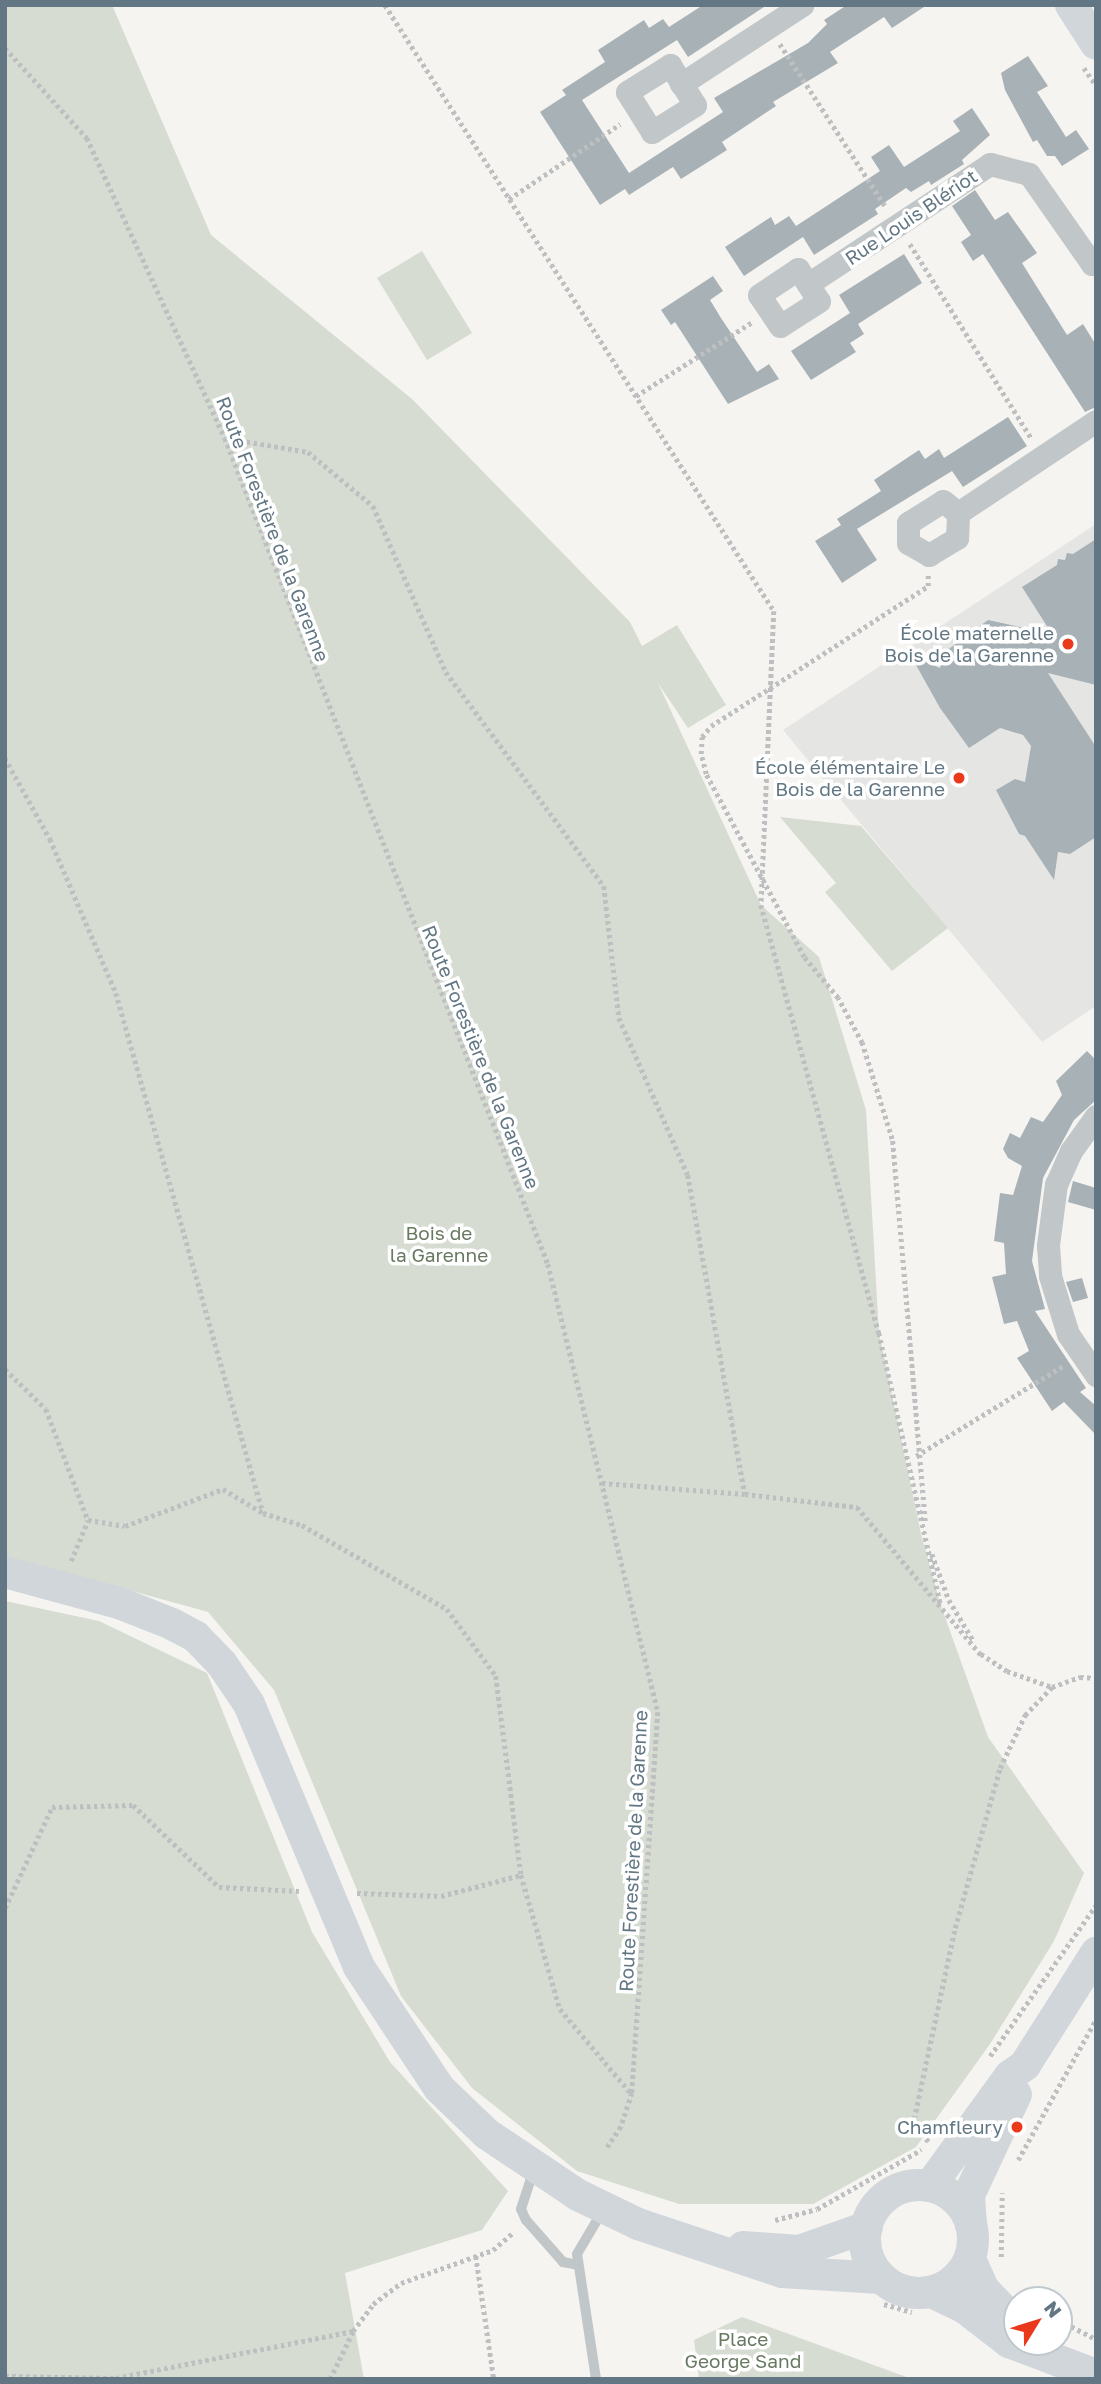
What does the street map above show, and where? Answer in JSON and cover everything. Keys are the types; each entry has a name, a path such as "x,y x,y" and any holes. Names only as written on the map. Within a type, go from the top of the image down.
{"main road":[{"path":"1071,5 1096,44"},
{"path":"5,1572 60,1586 172,1624 196,1637 222,1664 249,1704 270,1750 325,1892 359,1967 439,2088 487,2134 535,2167 638,2224 782,2272 881,2278 905,2291 932,2292 965,2308 1003,2337"},
{"path":"1003,2310 984,2290 970,2259 969,2195 1021,2085 1025,2065 1096,1953"},
{"path":"930,2186 1010,2076 1025,2065"},
{"path":"881,2278 865,2245 867,2227 887,2196 900,2189 930,2186 956,2200 971,2225"},
{"path":"703,2244 799,2250 867,2227"},
{"path":"932,2292 948,2285 970,2259"},
{"path":"1054,2356 1096,2375"}],"street":[{"path":"681,83 802,5"},
{"path":"670,65 681,83 695,105 652,132 626,92 670,65"},
{"name":"Rue Louis Blériot","path":"770,311 760,295 798,269 808,284 990,164 1029,174 1094,266"},
{"path":"958,513 1096,421"},
{"path":"943,501 958,513 957,538 929,555 908,542 908,523 943,501"},
{"path":"1096,1116 1071,1151 1056,1184 1050,1216 1050,1276 1080,1355 1096,1376"}],"lane":[{"path":"535,2167 521,2209 526,2220 563,2262 578,2265"},
{"path":"596,2379 577,2254 605,2208"}],"path":[{"path":"385,5 774,611 761,905 879,1332 941,1606"},
{"name":"Route Forestière de la Garenne","path":"5,48 87,138 225,438 548,1264 658,1712 632,2093 621,2127 607,2148"},
{"path":"509,199 639,112"},
{"path":"636,396 770,311"},
{"path":"225,438 308,452 373,506 446,672 604,886 619,1018 688,1175 745,1494"},
{"path":"929,555 928,586 711,726 702,737 701,754 706,774 762,883 804,957 838,998 862,1043 892,1139 916,1456 928,1543 949,1600 982,1656"},
{"path":"5,758 50,839 116,993 263,1513"},
{"path":"916,1456 1080,1355"},
{"path":"5,1369 47,1409 88,1520 60,1586"},
{"path":"602,1483 745,1494 857,1507 982,1656 1007,1671 1052,1687"},
{"path":"88,1520 125,1526 223,1489 263,1513 302,1525 447,1609 496,1676 521,1875 560,2009 632,2093"},
{"path":"929,2144 914,2119 955,1928 1000,1768 1025,1715 1052,1687 1080,1677 1096,1678"},
{"path":"5,1908 52,1807 132,1805 219,1887 441,1896 521,1875"},
{"path":"988,2058 1096,1905"},
{"path":"1015,2167 1096,2019"},
{"path":"762,2224 817,2209 929,2144 936,2135"},
{"path":"1002,2189 1001,2257 1005,2264"},
{"path":"330,2379 352,2331 373,2304 401,2283 493,2250 526,2220"},
{"path":"476,2256 494,2379"},
{"path":"1073,2327 1096,2339"},
{"path":"5,2376 116,2378 352,2331"}],"shaded area":[{"name":"École élémentaire Le Bois de la Garenne","path":"1096,524 1096,1006 1042,1042 783,730"}],"green space":[{"name":"Bois de la Garenne","path":"5,5 112,5 211,235 412,399 630,622 642,646 677,625 726,705 688,728 658,683 761,905 819,957 866,1110 879,1333 921,1534 941,1606 988,1737 1084,1873 1054,1941 990,2044 916,2147 813,2204 679,2204 577,2171 472,2088 401,1996 274,1690 208,1612 5,1556"},
{"path":"422,251 472,333 427,360 377,278"},
{"path":"780,817 861,826 948,928 892,971 825,892 836,883"},
{"path":"5,1601 99,1621 207,1673 312,1932 390,2062 508,2191 482,2230 345,2273 364,2379 5,2379"},
{"name":"Place George Sand","path":"742,2317 912,2379 699,2379 694,2340"}],"building":[{"path":"703,5 767,5 688,57 677,40 582,100 629,173 723,112 714,98 808,43 827,24 824,20 847,5 927,5 892,28 884,17 830,52 838,63 773,102 776,106 722,142 727,150 681,179 673,167 629,195 625,189 600,205 540,112 566,95 562,90 605,62 598,50 644,20 649,28 663,19 669,27"},
{"path":"1028,56 1048,86 1037,92 1066,137 1076,130 1089,149 1062,166 1055,156 1047,156 1037,140 1033,142 1005,90 1001,73"},
{"path":"972,108 990,135 962,160 964,164 931,185 929,181 911,192 906,188 875,209 878,214 814,255 803,237 744,276 725,247 771,217 775,225 789,216 796,226 880,171 871,157 889,145 904,167 960,131 953,121"},
{"path":"975,190 995,220 1008,212 1037,253 1022,263 1067,335 1083,324 1096,345 1096,407 1085,412 983,254 973,261 961,242 971,235 952,206"},
{"path":"904,254 922,283 858,324 864,334 850,343 856,352 811,380 791,351 850,313 839,295"},
{"path":"713,276 723,291 710,300 721,318 757,372 769,364 779,379 728,404 675,322 671,325 661,310"},
{"path":"1008,417 1027,446 963,487 952,471 857,529 877,560 842,583 815,541 841,525 837,519 881,491 874,480 919,450 925,459 939,449 944,458"},
{"path":"1096,539 1096,685 1048,673 1096,747 1096,837 1070,854 1058,852 1054,880 1025,836 1019,834 996,790 1015,779 1025,782 1031,746 1023,735 1000,728 969,748 940,708 911,656 940,668 942,654 988,620 1052,634 1022,587 1057,565 1058,559 1065,560 1067,553 1073,554"},
{"path":"1087,1051 1096,1060 1096,1100 1074,1120 1043,1178 1032,1261 1045,1309 1035,1311 1086,1388 1080,1392 1096,1406 1096,1435 1064,1402 1052,1411 1017,1358 1029,1351 1017,1321 1004,1324 992,1277 1006,1274 1004,1243 994,1241 1000,1193 1013,1195 1022,1166 1008,1158 1003,1149 1010,1133 1020,1138 1031,1117 1043,1122 1062,1095 1056,1081"},
{"path":"1073,1181 1096,1188 1096,1210 1068,1202"},
{"path":"1082,1278 1088,1298 1073,1302 1066,1282"}],"place":[{"name":"École maternelle Bois de la Garenne","path":"1068,644"},
{"name":"École élémentaire Le Bois de la Garenne","path":"959,778"},
{"name":"Chamfleury","path":"1017,2127"}]}
